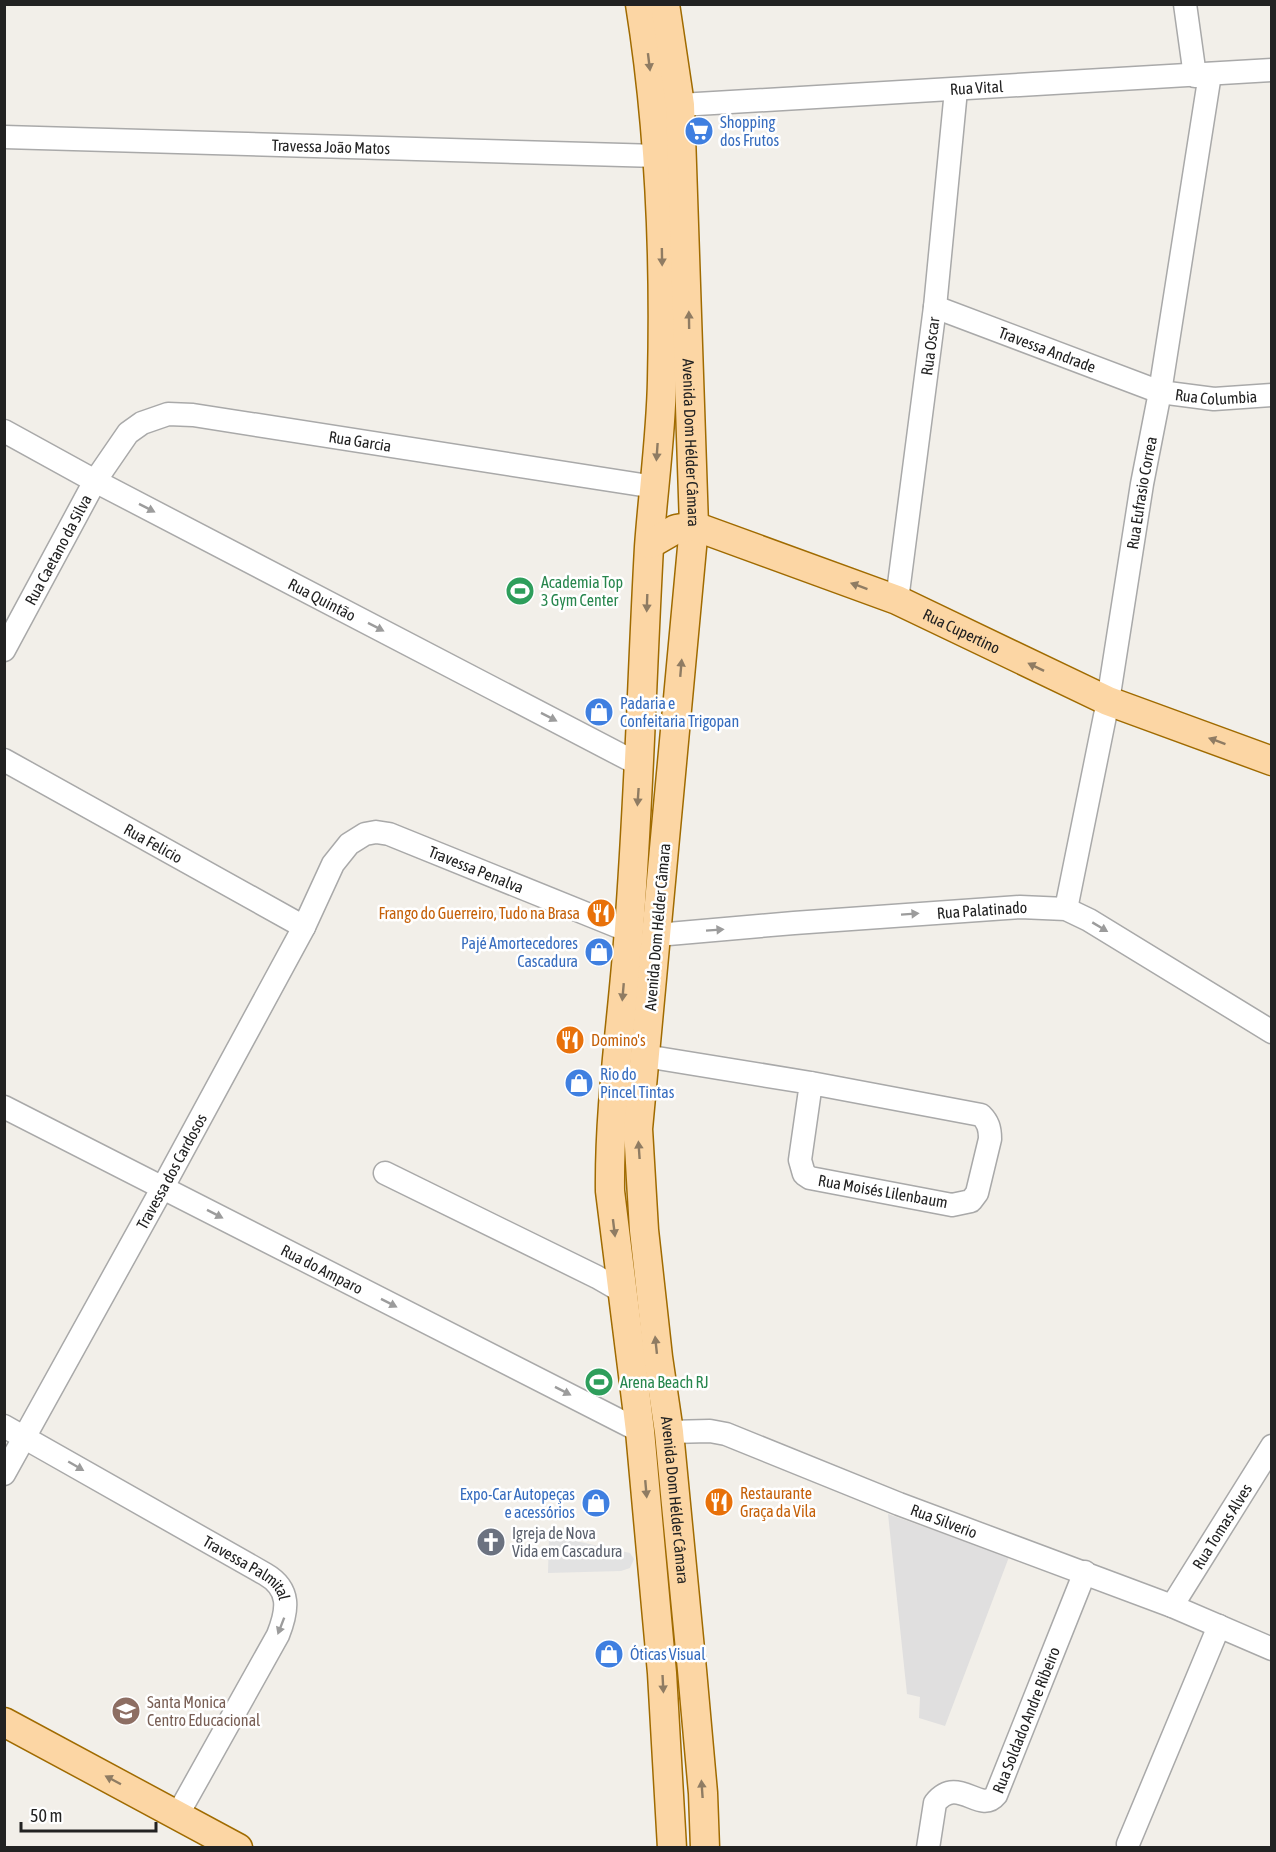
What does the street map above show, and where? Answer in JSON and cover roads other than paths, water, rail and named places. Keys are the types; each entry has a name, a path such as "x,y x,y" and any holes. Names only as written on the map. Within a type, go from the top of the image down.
{"main road":[{"name":"Avenida Dom Hélder Câmara","path":"640,4 649,63 658,156 662,256 662,382 650,544 640,765 629,931 609,1152 610,1191 640,1431 662,1673 672,1848"},
{"name":"Avenida Dom Hélder Câmara","path":"665,4 681,105 694,526 638,1129 644,1230 669,1432 703,1793 705,1848"},
{"path":"650,544 676,529 694,526"},
{"name":"Rua Cupertino","path":"694,526 897,600 1108,701 1272,761"},
{"path":"4,1722 238,1848"}],"street":[{"name":"Rua Eufrasio Correa","path":"1066,909 1108,701 1142,484 1160,392 1202,75 1185,4"},
{"name":"Rua Vital","path":"681,105 1272,70"},
{"name":"Rua Oscar","path":"897,600 935,307 956,90"},
{"name":"Travessa João Matos","path":"4,137 658,156"},
{"name":"Travessa Andrade","path":"935,307 1160,392"},
{"name":"Rua Columbia","path":"1160,392 1214,399 1272,395"},
{"name":"Rua Garcia","path":"95,481 128,433 142,423 168,414 192,415 655,488"},
{"name":"Rua Quintão","path":"4,431 95,481 640,765"},
{"name":"Rua Caetano da Silva","path":"4,650 95,481"},
{"name":"Rua Felicio","path":"4,760 304,927"},
{"name":"Travessa Penalva","path":"333,864 349,844 365,834 376,832 389,834 629,931"},
{"name":"Travessa dos Cardosos","path":"4,1474 304,927 333,864"},
{"name":"Rua Palatinado","path":"657,935 1020,907 1066,909 1089,920 1272,1032"},
{"name":"Rua Moisés Lilenbaum","path":"645,1056 811,1083 981,1115 987,1121 990,1139 977,1193 971,1201 952,1205 810,1178 804,1174 800,1160 811,1083"},
{"name":"Rua do Amparo","path":"4,1107 640,1431"},
{"path":"385,1173 623,1292"},
{"name":"Travessa Palmital","path":"4,1425 274,1579 284,1594 285,1614 278,1635 177,1814"},
{"name":"Rua Silverio","path":"669,1432 710,1431 726,1434 899,1504 1172,1606 1272,1649"},
{"name":"Rua Tomas Alves","path":"1172,1606 1272,1446"},
{"name":"Rua Soldado Andre Ribeiro","path":"928,1848 935,1803 940,1797 953,1792 989,1801 996,1795 1084,1572"},
{"path":"1128,1844 1219,1626"}],"place":[{"name":"Shopping dos Frutos","path":"699,131"},
{"name":"Academia Top 3 Gym Center","path":"520,591"},
{"name":"Padaria e Confeitaria Trigopan","path":"599,712"},
{"name":"Frango do Guerreiro, Tudo na Brasa","path":"601,913"},
{"name":"Pajé Amortecedores Cascadura","path":"599,952"},
{"name":"Domino's","path":"570,1040"},
{"name":"Rio do Pincel Tintas","path":"579,1083"},
{"name":"Arena Beach RJ","path":"599,1382"},
{"name":"Restaurante Graça da Vila","path":"719,1502"},
{"name":"Expo-Car Autopeças e acessórios","path":"596,1503"},
{"name":"Igreja de Nova Vida em Cascadura","path":"491,1542"},
{"name":"Óticas Visual","path":"609,1654"},
{"name":"Santa Monica Centro Educacional","path":"126,1711"}]}
